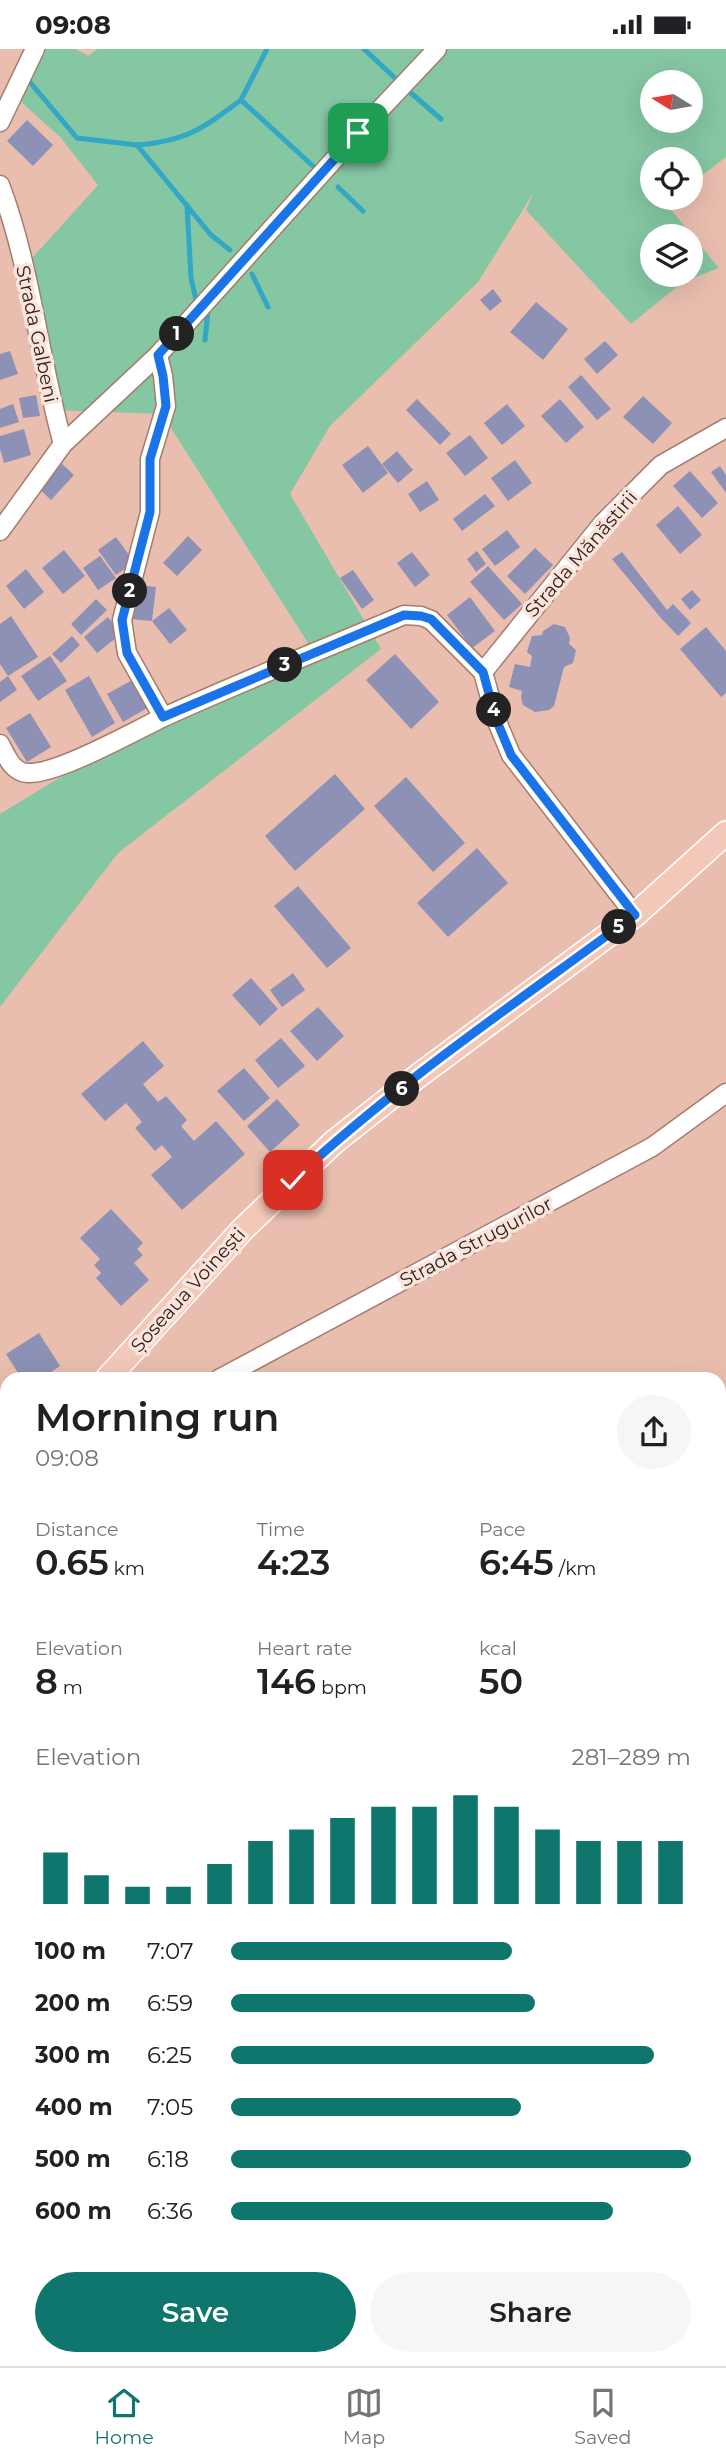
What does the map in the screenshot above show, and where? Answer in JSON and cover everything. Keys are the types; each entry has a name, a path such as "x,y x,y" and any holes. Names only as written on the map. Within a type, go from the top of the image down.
{"main road":[{"name":"Șoseaua Voinești","path":"113,1372 243,1229 334,1142 429,1067 635,915 726,833"}],"street":[{"path":"0,122 35,49"},
{"path":"0,531 63,444 158,355 437,49"},
{"name":"Strada Galbeni","path":"0,185 15,227 53,410 63,444"},
{"path":"158,355 166,406 150,459 150,512 122,620 127,653 163,717"},
{"name":"Strada Mănăstirii","path":"483,672 613,513 661,465 726,428"},
{"path":"0,744 12,766 23,773 56,768 163,717 404,615 421,616 431,619 483,672 496,719 511,755 635,915"},
{"name":"Strada Strugurilor","path":"232,1372 652,1147 726,1093"}],"green space":[{"path":"39,49 76,49 88,56 97,49 726,49 726,157 703,175 703,147 640,147 640,210 671,210 683,224 640,224 640,287 677,287 631,324 526,210 534,192 478,282 330,426 290,494 381,649 118,853 0,1007 0,814 141,728 308,643 162,414 53,410 26,265 98,185 60,137 18,99"},
{"path":"703,249 719,268 703,274"}],"building":[{"path":"27,120 53,145 33,166 7,141"},
{"path":"493,289 502,301 490,311 480,300"},
{"path":"536,302 568,329 543,360 510,332"},
{"path":"605,341 618,355 597,374 584,359"},
{"path":"10,351 18,374 0,380 0,354"},
{"path":"581,375 611,409 597,420 568,387"},
{"path":"36,395 40,416 23,418 19,398"},
{"path":"643,396 672,423 653,444 623,417"},
{"path":"417,399 451,434 440,445 406,410"},
{"path":"560,399 584,427 566,443 541,416"},
{"path":"13,404 19,422 0,428 0,409"},
{"path":"507,404 525,426 502,445 484,423"},
{"path":"24,429 31,455 4,463 0,436"},
{"path":"470,435 488,458 465,476 446,453"},
{"path":"368,446 388,473 363,493 342,465"},
{"path":"397,451 413,470 398,483 382,464"},
{"path":"58,460 74,475 51,500 35,485"},
{"path":"515,460 532,483 508,501 491,478"},
{"path":"720,466 726,475 726,493 711,472"},
{"path":"690,471 718,503 702,518 673,486"},
{"path":"427,481 439,500 420,512 408,494"},
{"path":"485,494 495,506 462,531 453,519"},
{"path":"678,506 702,535 680,554 656,525"},
{"path":"507,530 520,547 495,566 482,549"},
{"path":"188,536 202,550 177,576 163,563"},
{"path":"116,537 134,562 116,575 98,550"},
{"path":"535,548 553,565 525,594 507,576"},
{"path":"64,550 85,576 63,594 42,568"},
{"path":"477,551 486,564 476,572 467,559"},
{"path":"412,552 430,575 415,587 397,563"},
{"path":"622,552 667,610 673,604 691,623 678,636 612,559"},
{"path":"100,556 116,578 98,590 83,568"},
{"path":"488,566 522,604 504,620 470,582"},
{"path":"26,569 44,592 24,609 6,586"},
{"path":"353,570 374,600 362,609 340,578"},
{"path":"134,584 156,587 152,621 130,619"},
{"path":"692,590 701,600 690,610 681,599"},
{"path":"470,597 495,631 472,648 447,615"},
{"path":"96,599 107,610 81,635 71,624"},
{"path":"169,608 187,630 170,644 152,621"},
{"path":"11,616 38,657 8,676 0,664 0,624"},
{"path":"108,617 121,634 97,653 84,637"},
{"path":"554,624 565,627 570,638 569,644 576,650 573,663 564,667 554,706 549,710 535,712 523,705 522,691 509,687 515,664 530,667 532,656 527,652 532,636 542,635 543,631"},
{"path":"706,627 726,651 726,693 721,697 680,649"},
{"path":"72,636 80,645 61,663 52,654"},
{"path":"395,654 439,702 411,729 366,680"},
{"path":"50,656 67,681 38,701 21,676"},
{"path":"8,676 17,690 0,702 0,682"},
{"path":"89,676 115,723 92,737 65,690"},
{"path":"134,679 149,707 123,722 107,694"},
{"path":"30,713 51,747 27,762 6,728"},
{"path":"335,774 365,809 295,871 265,836"},
{"path":"406,777 465,843 433,872 374,806"},
{"path":"477,848 508,883 448,937 417,903"},
{"path":"298,886 351,948 327,968 274,906"},
{"path":"293,973 305,990 282,1007 270,990"},
{"path":"251,978 278,1009 260,1026 232,995"},
{"path":"318,1007 344,1036 317,1061 290,1031"},
{"path":"281,1038 305,1066 278,1088 255,1060"},
{"path":"143,1041 164,1066 143,1084 158,1102 166,1096 187,1120 181,1126 194,1141 216,1121 245,1154 182,1210 151,1175 172,1157 162,1145 155,1151 135,1128 142,1122 126,1103 105,1121 81,1094"},
{"path":"244,1068 270,1098 244,1121 217,1091"},
{"path":"277,1099 300,1125 270,1152 247,1126"},
{"path":"111,1209 143,1243 137,1249 143,1255 134,1263 149,1280 121,1306 96,1278 101,1273 94,1265 100,1259 80,1238"},
{"path":"39,1333 60,1366 51,1372 18,1372 6,1354"}],"waterway":[{"path":"267,49 241,100 314,167"},
{"path":"364,49 396,79"},
{"path":"29,81 77,138 137,145 211,235 230,250"},
{"path":"411,93 441,119"},
{"path":"137,145 181,137 193,132 241,100"},
{"path":"338,187 363,211"},
{"path":"187,205 191,278 196,300"},
{"path":"252,274 268,307"},
{"path":"205,340 208,311"}],"route":[{"path":"293,1180 334,1142 418,1076 635,915 511,755 496,719 483,672 431,619 404,615 163,717 127,653 122,620 150,512 150,459 166,406 158,355 358,133"}]}
